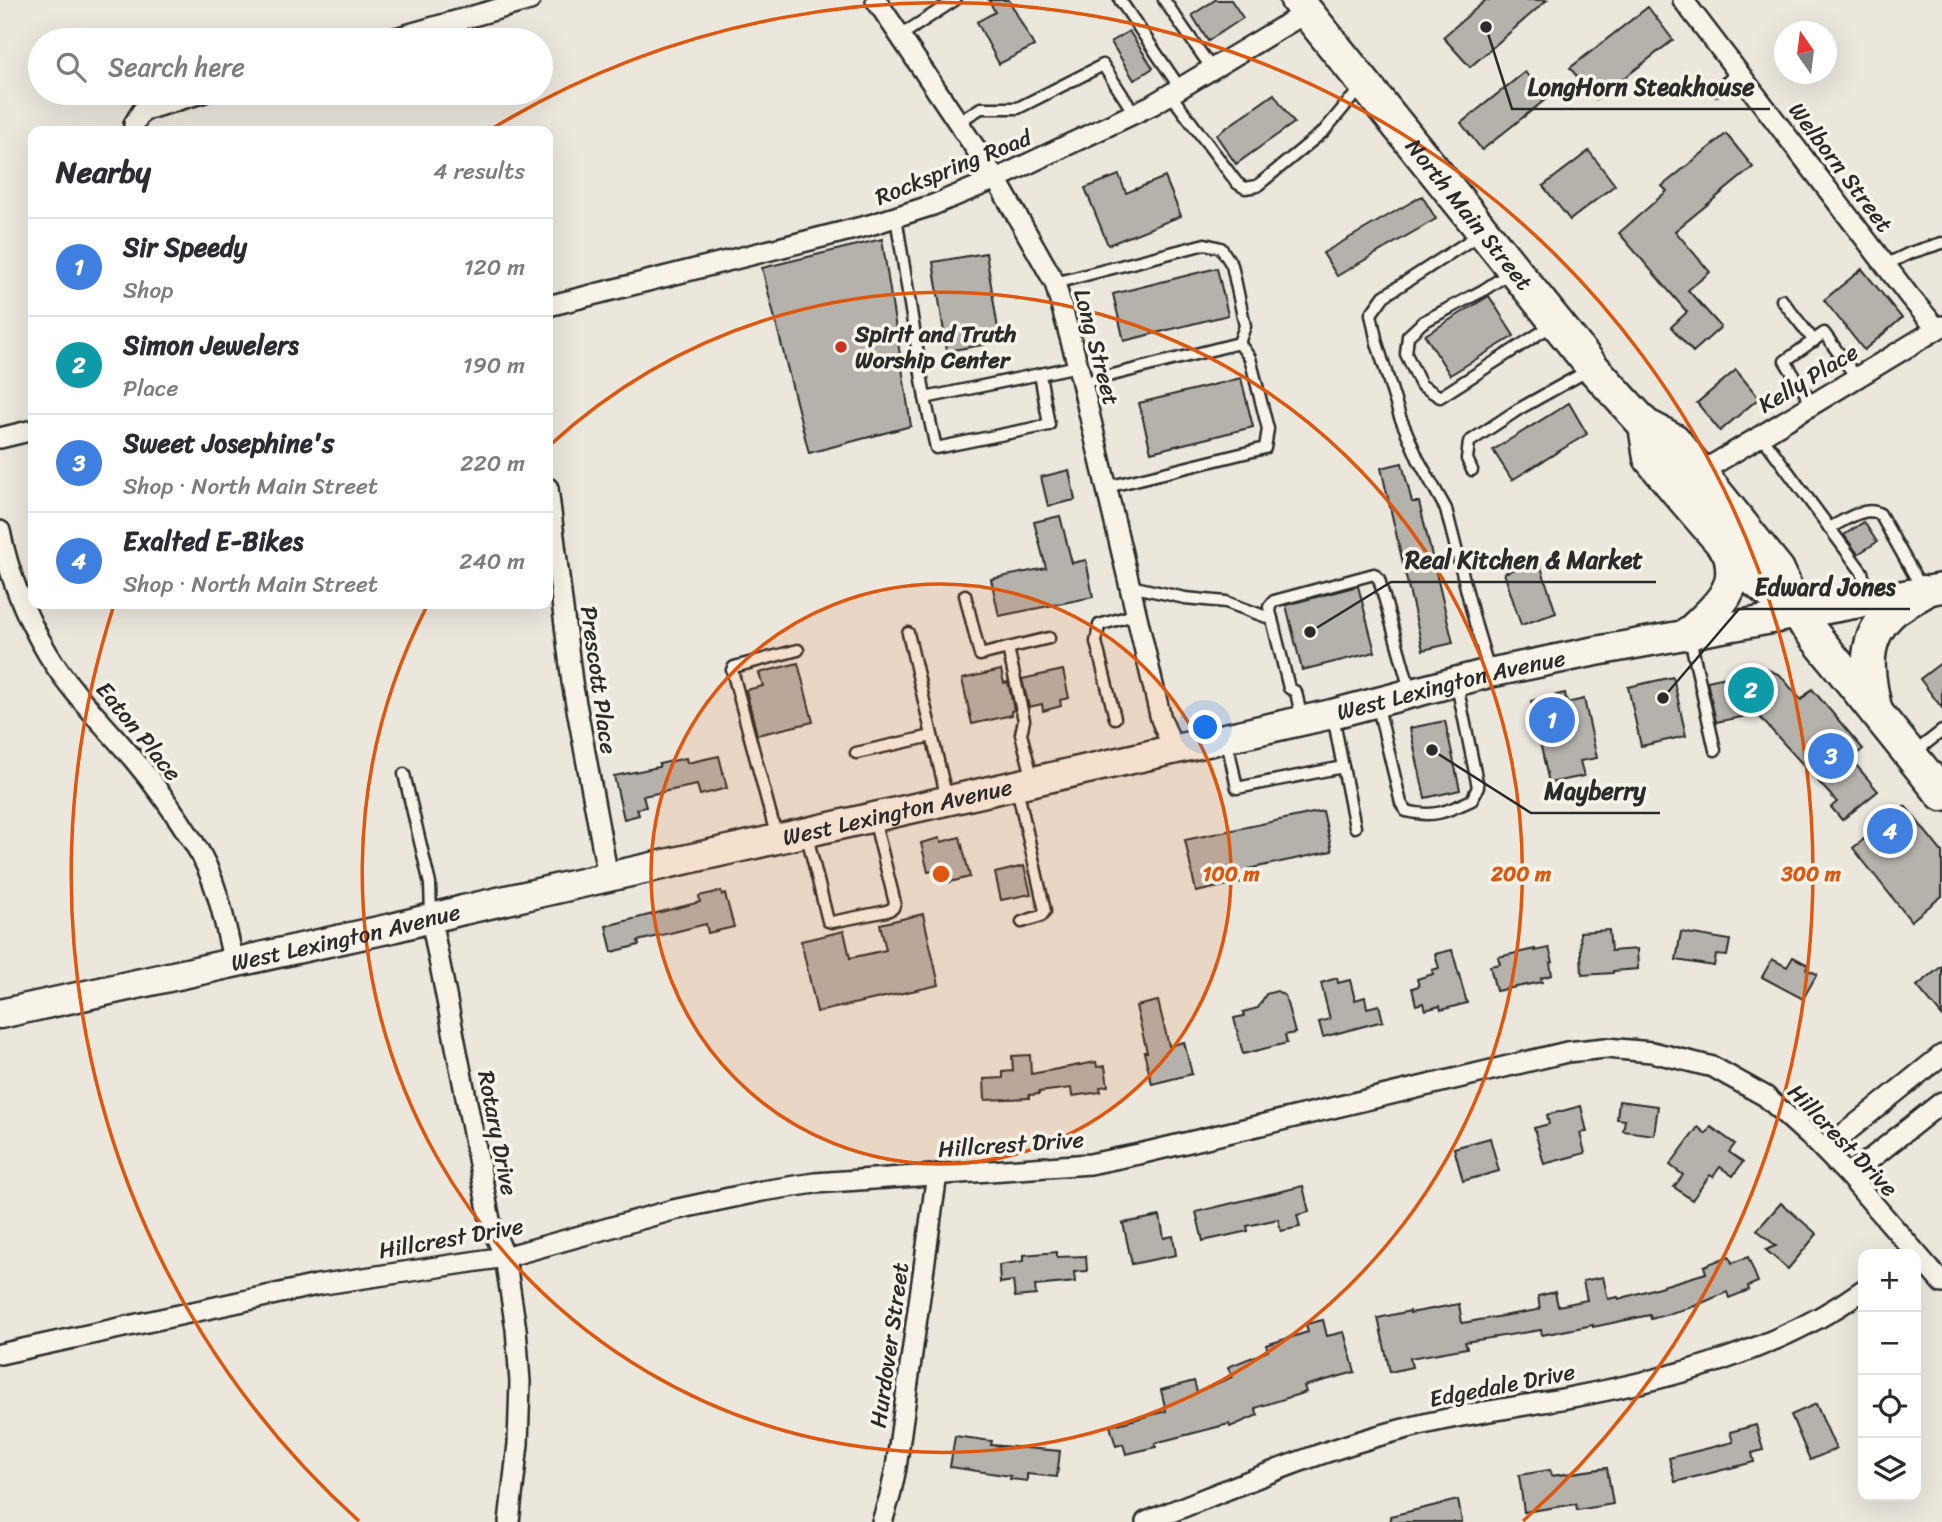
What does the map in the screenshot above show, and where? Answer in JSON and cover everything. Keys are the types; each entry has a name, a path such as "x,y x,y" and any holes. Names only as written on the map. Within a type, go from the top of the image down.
{"main road":[{"name":"North Main Street","path":"1302,6 1593,368 1645,425 1674,439 1701,472 1778,570 1797,614"},
{"name":"North Main Street","path":"1645,425 1650,458 1752,578 1797,614 1942,794"},
{"path":"1689,634 1716,608 1730,588 1733,574 1730,553"},
{"path":"1876,713 1868,678 1870,649 1875,632 1894,610 1933,590"}],"street":[{"path":"431,28 530,0"},
{"name":"Long Street","path":"876,0 996,179 1055,283 1107,487 1161,719 1173,748"},
{"name":"Welborn Street","path":"1683,0 1885,265 1939,328"},
{"name":"Rockspring Road","path":"553,305 870,225 933,205 996,179 1175,91 1212,69 1302,6"},
{"path":"134,126 142,111 162,105"},
{"name":"Kelly Place","path":"1701,472 1939,328"},
{"path":"0,438 28,431"},
{"name":"Prescott Place","path":"553,528 572,682 608,877"},
{"name":"Eaton Place","path":"0,531 10,572 28,617 49,655 78,695 136,763 196,845 212,878 234,964"},
{"name":"West Lexington Avenue","path":"0,1014 234,964 1303,720 1489,673 1933,590"},
{"name":"Rotary Drive","path":"432,919 491,1224 505,1257 516,1329 520,1381 518,1444 509,1522"},
{"name":"Hillcrest Drive","path":"0,1354 317,1285 505,1257 673,1210 762,1191 816,1183 1039,1168 1102,1161 1567,1052 1606,1048 1652,1052 1713,1068 1765,1096 1849,1176 1910,1249"},
{"path":"1824,1150 1942,1055"},
{"path":"1849,1176 1942,1102"},
{"name":"Hurdover Street","path":"885,1522 896,1468 937,1174"},
{"name":"Hillcrest Drive","path":"1921,1261 1942,1283"},
{"name":"Edgedale Drive","path":"1146,1522 1353,1443 1402,1429 1620,1387 1704,1366 1765,1344 1807,1325 1858,1293"}],"lane":[{"path":"900,36 955,0"},
{"path":"1120,0 1175,91 1237,183 1245,188 1257,186 1324,131 1350,100 1367,87"},
{"path":"1164,0 1212,69"},
{"path":"958,122 981,108 1018,108 1103,65 1134,113"},
{"path":"1716,90 1738,73"},
{"path":"896,217 925,398 936,447 1049,425 1040,374"},
{"path":"1483,232 1384,296 1371,314 1400,417 1418,459 1446,509 1489,673"},
{"path":"1885,265 1910,253 1942,243"},
{"path":"1055,283 1205,244 1220,248 1231,265 1245,326 1239,343"},
{"path":"1514,270 1482,291 1423,322 1408,336 1406,354 1421,385 1440,397 1556,323"},
{"path":"1782,300 1814,341"},
{"path":"1812,404 1785,362 1824,333 1856,377"},
{"path":"925,398 1040,374 1079,375 1239,343"},
{"path":"1107,487 1265,448 1268,429 1262,403 1250,359 1239,343"},
{"path":"1472,470 1467,459 1469,442 1519,409 1593,368"},
{"path":"1760,435 1862,572 1870,601"},
{"path":"1829,528 1867,510 1874,510 1880,514 1933,590"},
{"path":"1303,720 1296,692 1289,688 1269,607 1274,601 1374,575 1379,579 1411,694"},
{"path":"1130,586 1185,598 1226,603 1272,619"},
{"path":"965,595 980,655 1049,638"},
{"path":"1115,718 1096,642 1099,625 1137,614"},
{"path":"908,633 947,800"},
{"path":"1689,634 1715,750"},
{"path":"1008,648 1024,720 1021,734 1025,782 1045,911 1041,916 1022,922"},
{"path":"777,838 732,670 734,667 798,650"},
{"path":"1377,702 1401,803 1406,811 1423,815 1445,812 1472,800 1478,787 1456,682"},
{"path":"1332,713 1355,827"},
{"path":"1910,755 1942,731"},
{"path":"856,753 932,736"},
{"path":"1226,737 1237,788 1343,767"},
{"path":"404,774 430,884 432,919"},
{"path":"806,832 828,921 887,911 893,908 895,903 873,816"}],"building":[{"path":"989,0 1009,0 1034,46 999,64 977,22 995,12"},
{"path":"1215,0 1231,0 1243,18 1208,41 1192,15"},
{"path":"1486,0 1547,0 1470,67 1443,37"},
{"path":"1648,7 1673,40 1596,100 1570,68"},
{"path":"1129,31 1153,68 1134,80 1111,42"},
{"path":"1525,72 1546,99 1482,150 1461,123"},
{"path":"1274,94 1294,123 1236,164 1216,135"},
{"path":"1726,134 1753,167 1675,231 1710,272 1688,290 1721,327 1693,352 1671,327 1687,312 1619,233 1667,191 1662,186"},
{"path":"1589,151 1615,185 1570,220 1543,186"},
{"path":"1119,175 1126,193 1165,177 1181,216 1108,245 1085,188"},
{"path":"1422,196 1436,219 1337,276 1323,253"},
{"name":"Spirit and Truth Worship Center","path":"882,239 911,426 809,453 762,268"},
{"path":"986,253 1000,342 947,351 933,262"},
{"path":"1217,268 1228,315 1124,341 1113,294"},
{"path":"1862,269 1902,318 1864,350 1824,300"},
{"path":"1489,296 1514,336 1450,375 1425,335"},
{"path":"1736,370 1759,398 1720,431 1697,403"},
{"path":"1241,378 1253,427 1151,452 1139,403"},
{"path":"1569,403 1587,434 1512,480 1493,450"},
{"path":"1402,463 1412,502 1419,502 1453,643 1423,650 1381,468"},
{"path":"1069,470 1075,500 1048,506 1041,477"},
{"path":"1060,516 1072,563 1086,560 1093,597 999,616 991,579 1046,568 1034,522"},
{"path":"1864,522 1877,542 1858,554 1844,535"},
{"path":"1539,561 1556,613 1521,625 1504,573"},
{"path":"1358,586 1375,652 1302,670 1286,605"},
{"path":"1942,662 1942,708 1920,679"},
{"path":"798,663 813,722 757,735 746,690 763,686 759,673"},
{"path":"1766,669 1780,675 1801,700 1812,689 1863,749 1851,759 1878,791 1842,820 1831,807 1837,802 1757,714 1716,722 1707,681"},
{"path":"1001,670 1004,683 1008,682 1014,710 1011,711 1012,715 972,724 962,679"},
{"path":"1063,670 1069,698 1060,700 1061,706 1043,711 1042,704 1029,707 1022,679"},
{"path":"1673,677 1686,736 1641,746 1628,687"},
{"path":"1565,693 1567,703 1584,699 1597,758 1580,761 1584,776 1549,783 1531,701"},
{"path":"1445,721 1460,790 1425,798 1410,728"},
{"path":"719,756 727,788 700,795 697,785 643,796 646,807 637,809 639,815 624,819 614,776 659,767 659,764 686,758 687,763"},
{"path":"1905,806 1942,852 1942,896 1911,921 1853,848"},
{"path":"1323,811 1332,851 1248,869 1251,880 1196,892 1185,840"},
{"path":"960,837 970,877 946,883 943,869 928,872 921,843"},
{"path":"1024,866 1031,894 1001,900 995,873"},
{"path":"721,891 722,895 725,894 734,927 708,933 706,924 638,941 639,945 612,952 606,926 700,902 699,896"},
{"path":"923,914 939,985 817,1012 801,941 844,931 850,958 886,950 880,924"},
{"path":"1609,930 1611,951 1637,949 1638,969 1582,975 1580,932"},
{"path":"1681,932 1730,940 1727,956 1716,955 1714,966 1676,960"},
{"path":"1549,948 1553,962 1550,963 1552,975 1541,978 1542,982 1496,991 1490,966 1500,964 1498,957"},
{"path":"1452,950 1467,1003 1441,1010 1440,1006 1425,1010 1423,1003 1416,1005 1412,988 1419,986 1417,979 1433,974 1432,970 1439,968 1435,954"},
{"path":"1793,957 1808,965 1806,969 1817,974 1803,999 1762,977 1772,959 1787,967"},
{"path":"1942,966 1942,1016 1917,986"},
{"path":"1337,978 1338,983 1350,980 1355,1000 1365,997 1367,1008 1379,1005 1383,1021 1323,1037 1319,1022 1330,1019 1321,983"},
{"path":"1277,991 1285,996 1295,1033 1285,1035 1287,1043 1243,1054 1234,1018 1258,1008 1266,994"},
{"path":"1158,1001 1169,1046 1184,1042 1192,1074 1152,1084 1136,1006"},
{"path":"1030,1055 1031,1074 1096,1062 1097,1067 1105,1066 1108,1086 1100,1087 1101,1092 1072,1096 1071,1088 1039,1092 1029,1095 1029,1098 985,1100 984,1079 1003,1078 1003,1072 1013,1071 1012,1056"},
{"path":"1619,1101 1658,1106 1654,1135 1623,1131 1625,1120 1617,1119"},
{"path":"1581,1106 1587,1132 1580,1133 1585,1153 1544,1164 1534,1128 1549,1124 1547,1115"},
{"path":"1698,1127 1706,1134 1711,1127 1735,1144 1729,1152 1743,1162 1733,1176 1720,1167 1713,1177 1710,1175 1692,1200 1674,1187 1683,1175 1670,1165"},
{"path":"1490,1138 1499,1171 1463,1181 1454,1148"},
{"path":"1303,1186 1309,1212 1297,1215 1300,1227 1281,1231 1278,1219 1247,1226 1248,1231 1203,1241 1196,1212"},
{"path":"1781,1203 1817,1234 1788,1269 1766,1250 1776,1246 1757,1230"},
{"path":"1160,1216 1164,1238 1173,1236 1176,1255 1132,1264 1123,1223"},
{"path":"1057,1252 1057,1257 1086,1256 1087,1271 1074,1272 1075,1282 1035,1286 1036,1295 1015,1297 1013,1281 1000,1283 999,1265 1024,1261 1024,1255"},
{"path":"1729,1256 1732,1263 1748,1257 1758,1282 1748,1286 1749,1290 1729,1298 1727,1292 1695,1306 1651,1319 1650,1315 1542,1335 1541,1330 1465,1342 1467,1348 1410,1358 1412,1367 1390,1372 1378,1318 1459,1304 1462,1323 1537,1310 1540,1309 1538,1296 1555,1292 1558,1306 1587,1300 1583,1281 1603,1277 1608,1299 1619,1299 1706,1273 1704,1266"},
{"path":"1323,1320 1327,1336 1344,1332 1355,1372 1304,1386 1306,1392 1255,1408 1258,1415 1230,1427 1229,1424 1155,1443 1156,1447 1126,1454 1123,1444 1116,1446 1110,1426 1166,1411 1161,1390 1194,1381 1197,1392 1232,1377 1228,1367 1268,1351 1266,1345 1308,1332 1306,1324"},
{"path":"1816,1404 1836,1449 1810,1460 1791,1415"},
{"path":"1756,1425 1763,1450 1752,1453 1754,1462 1675,1482 1669,1458 1733,1442 1730,1432"},
{"path":"955,1436 992,1441 991,1445 1060,1451 1057,1477 1027,1474 1027,1481 950,1467"},
{"path":"1607,1468 1613,1504 1577,1510 1576,1504 1524,1512 1519,1475 1550,1470 1551,1476"},
{"path":"1458,1500 1462,1522 1391,1522 1390,1516"}],"place":[{"name":"LongHorn Steakhouse","path":"1486,27"},
{"name":"Spirit and Truth Worship Center","path":"841,347"},
{"name":"Real Kitchen & Market","path":"1310,632"},
{"name":"Simon Jewelers","path":"1751,690"},
{"name":"Edward Jones","path":"1663,698"},
{"name":"Sir Speedy","path":"1552,720"},
{"name":"Mayberry","path":"1432,750"},
{"name":"Sweet Josephine's","path":"1831,756"},
{"name":"Exalted E-Bikes","path":"1890,831"}]}
